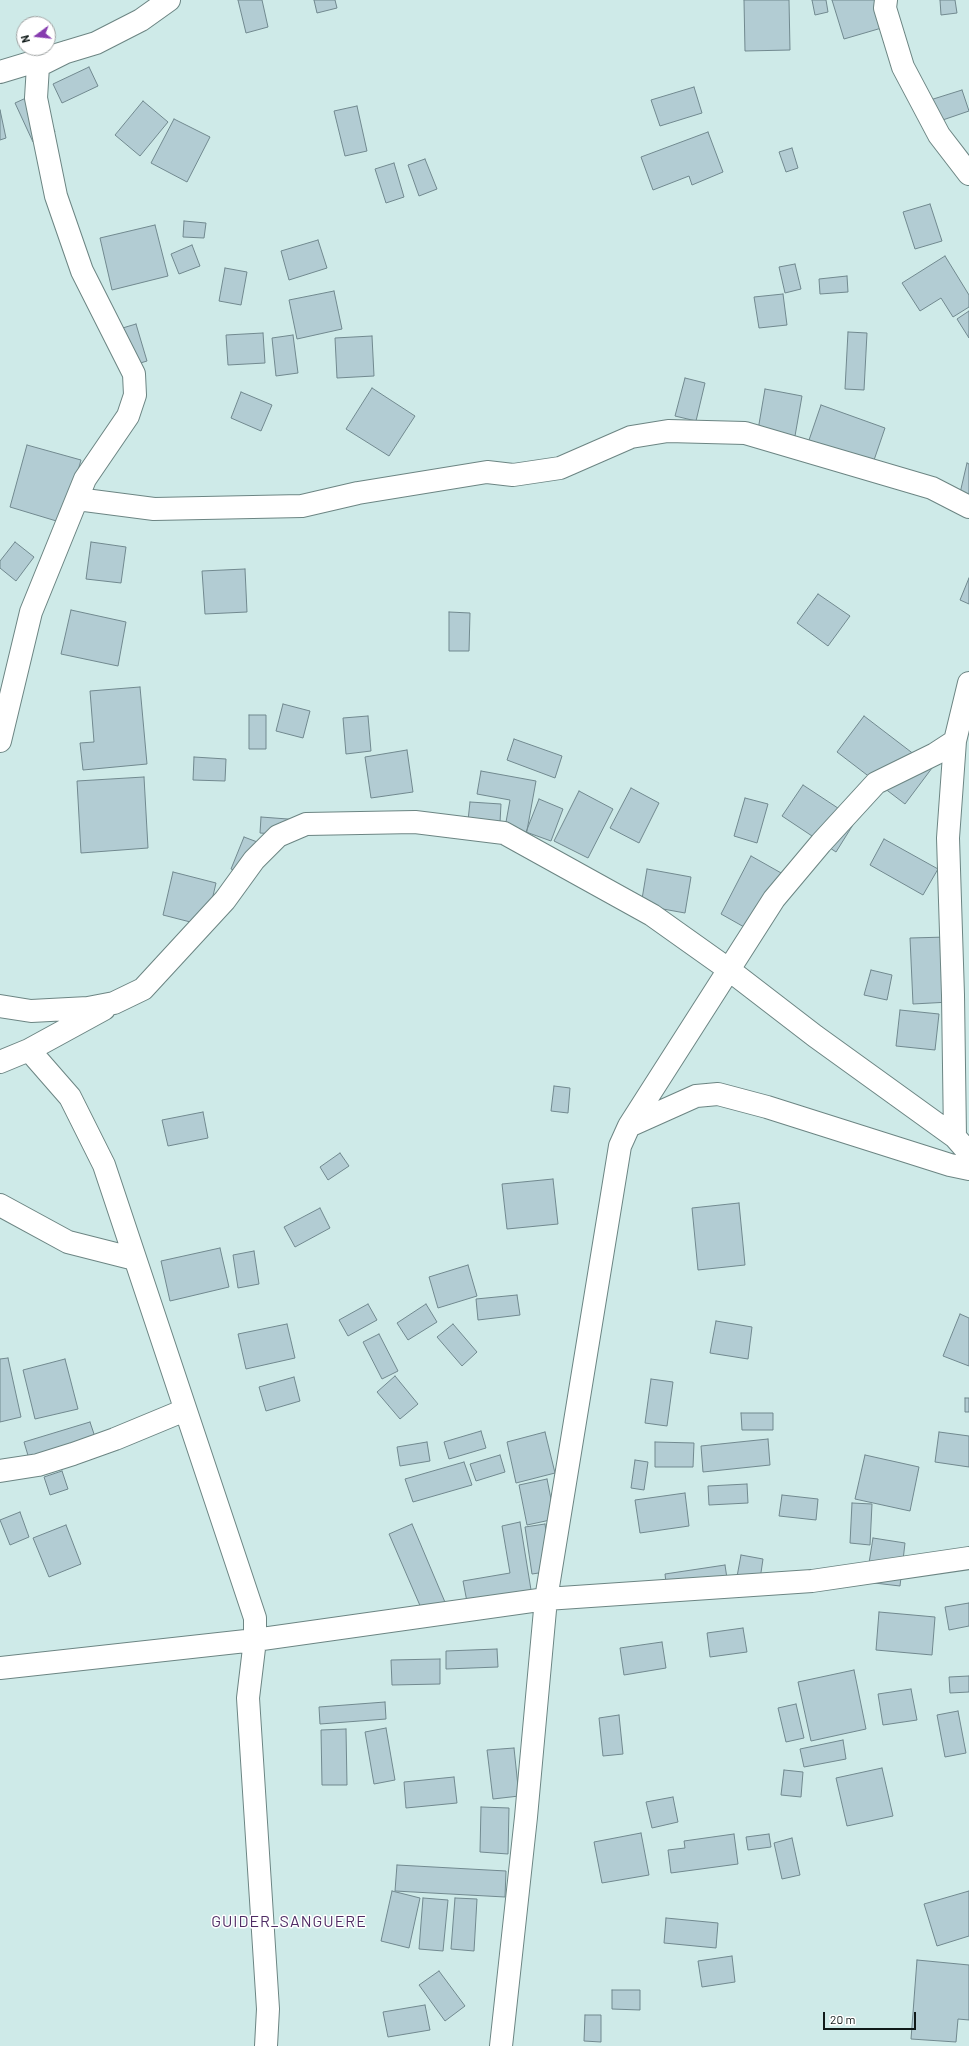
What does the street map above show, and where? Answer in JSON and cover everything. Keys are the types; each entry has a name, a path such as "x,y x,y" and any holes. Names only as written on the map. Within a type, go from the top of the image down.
{"street":[{"path":"0,72 96,43 141,20 169,0"},
{"path":"886,0 886,8 903,66 939,135 969,174"},
{"path":"0,742 31,612 85,479 128,416 135,395 134,374 82,271 56,196 36,98 38,66 66,52"},
{"path":"77,499 154,509 302,506 358,494 486,472 514,474 560,468 631,437 668,430 745,432 932,488 969,508"},
{"path":"962,1145 953,995 948,838 955,741 969,683"},
{"path":"501,2046 526,1817 546,1599 620,1146 629,1126 774,899 850,809 876,783 935,754 955,741"},
{"path":"0,1062 29,1050 114,1003 143,989 225,900 254,860 278,836 306,824 415,822 504,832 652,915 728,969 815,1036 962,1145"},
{"path":"0,1006 30,1011 88,1008 114,1003"},
{"path":"29,1050 70,1097 104,1165 255,1618 255,1640 248,1698 268,2009 266,2046"},
{"path":"629,1126 696,1096 718,1094 767,1107 950,1165 969,1169"},
{"path":"0,1205 11,1213 68,1242 135,1259"},
{"path":"0,1471 38,1465 73,1454 115,1439 185,1410"},
{"path":"0,1668 255,1640 546,1599 812,1581 968,1559"}],"building":[{"path":"238,0 262,0 268,27 246,33"},
{"path":"314,0 335,0 337,8 317,13"},
{"path":"744,0 789,0 790,50 745,51"},
{"path":"812,0 826,0 828,12 815,15"},
{"path":"832,0 876,0 885,27 844,39"},
{"path":"940,0 955,0 957,13 941,15"},
{"path":"89,67 98,86 62,103 53,84"},
{"path":"694,87 702,113 660,126 651,100"},
{"path":"962,90 969,111 934,123 927,101"},
{"path":"37,93 55,132 33,142 15,103"},
{"path":"143,101 168,122 140,156 115,135"},
{"path":"357,106 367,151 345,156 334,111"},
{"path":"0,110 6,138 0,140"},
{"path":"174,119 210,137 187,182 151,163"},
{"path":"708,132 723,172 692,185 689,176 653,190 641,157"},
{"path":"792,148 798,168 786,172 779,152"},
{"path":"425,159 437,189 419,196 408,165"},
{"path":"394,163 404,197 386,203 375,169"},
{"path":"930,204 942,241 915,249 903,212"},
{"path":"184,221 206,223 204,238 183,237"},
{"path":"155,225 168,276 112,290 100,238"},
{"path":"318,240 327,268 289,280 281,251"},
{"path":"192,245 200,266 179,274 171,254"},
{"path":"945,256 969,295 969,307 953,317 941,298 920,311 902,283"},
{"path":"795,264 801,289 785,293 779,267"},
{"path":"225,268 247,272 241,305 219,301"},
{"path":"847,276 848,292 820,294 819,279"},
{"path":"334,291 342,329 297,339 289,300"},
{"path":"783,294 787,325 759,328 754,297"},
{"path":"969,311 969,338 957,319"},
{"path":"136,324 147,361 127,367 116,330"},
{"path":"848,332 867,333 864,390 845,389"},
{"path":"263,333 265,363 228,365 226,335"},
{"path":"293,335 298,373 276,376 272,338"},
{"path":"372,336 374,376 337,378 335,338"},
{"path":"685,378 705,383 696,421 675,416"},
{"path":"372,388 415,416 389,456 346,429"},
{"path":"765,389 802,396 795,436 758,430"},
{"path":"241,392 272,405 261,431 231,418"},
{"path":"821,405 885,428 872,466 808,443"},
{"path":"27,445 81,460 63,523 10,507"},
{"path":"967,463 969,464 969,509 957,506"},
{"path":"15,542 34,557 16,581 0,568 0,561"},
{"path":"91,542 126,547 121,583 86,579"},
{"path":"245,569 247,612 205,614 202,571"},
{"path":"969,578 969,604 960,600"},
{"path":"818,594 850,616 828,646 797,623"},
{"path":"71,610 126,622 118,666 61,654"},
{"path":"449,612 470,613 469,651 449,651"},
{"path":"140,687 147,764 83,770 80,743 94,742 90,691"},
{"path":"283,704 310,711 303,738 276,731"},
{"path":"249,715 266,715 266,749 249,749"},
{"path":"368,716 371,751 346,754 343,718"},
{"path":"864,716 932,768 905,804 837,752"},
{"path":"514,739 562,756 555,778 507,760"},
{"path":"407,750 413,792 371,798 365,757"},
{"path":"194,757 226,759 225,781 193,780"},
{"path":"481,771 536,781 526,836 504,833 510,800 477,794"},
{"path":"144,777 148,848 81,853 77,781"},
{"path":"803,785 856,820 836,852 782,816"},
{"path":"631,788 659,803 639,843 610,828"},
{"path":"579,791 613,809 588,858 554,841"},
{"path":"745,798 768,804 757,843 734,836"},
{"path":"539,799 563,809 551,841 526,832"},
{"path":"470,802 501,804 499,841 466,839"},
{"path":"261,817 301,820 300,836 260,833"},
{"path":"244,837 260,843 247,875 231,869"},
{"path":"884,839 938,869 923,895 870,865"},
{"path":"751,856 783,874 753,932 721,914"},
{"path":"647,869 691,877 685,913 641,905"},
{"path":"173,872 216,883 206,926 163,915"},
{"path":"947,937 950,1002 913,1004 910,938"},
{"path":"871,970 892,975 887,1000 864,995"},
{"path":"900,1010 939,1014 935,1050 896,1046"},
{"path":"554,1086 570,1088 568,1113 551,1111"},
{"path":"203,1112 208,1138 168,1146 162,1120"},
{"path":"340,1153 349,1166 328,1180 320,1167"},
{"path":"553,1179 558,1224 507,1229 502,1184"},
{"path":"739,1203 745,1265 698,1270 692,1208"},
{"path":"320,1208 330,1228 295,1247 284,1227"},
{"path":"220,1248 229,1287 170,1301 161,1261"},
{"path":"254,1251 259,1284 238,1288 233,1255"},
{"path":"468,1265 477,1296 438,1308 429,1277"},
{"path":"517,1295 520,1315 478,1320 476,1299"},
{"path":"368,1304 377,1320 348,1336 339,1320"},
{"path":"426,1304 437,1322 408,1340 397,1323"},
{"path":"960,1314 969,1318 969,1366 943,1356"},
{"path":"716,1321 752,1327 748,1359 710,1353"},
{"path":"287,1324 295,1358 246,1369 238,1334"},
{"path":"453,1324 477,1352 462,1366 437,1337"},
{"path":"379,1334 398,1371 382,1379 363,1342"},
{"path":"8,1358 21,1417 0,1422 0,1359"},
{"path":"65,1359 78,1409 35,1419 23,1370"},
{"path":"395,1376 418,1404 400,1419 377,1392"},
{"path":"294,1377 300,1401 266,1411 259,1387"},
{"path":"651,1379 673,1382 667,1426 645,1423"},
{"path":"965,1398 969,1398 969,1412 965,1412"},
{"path":"741,1413 773,1413 773,1430 742,1430"},
{"path":"90,1422 99,1449 32,1469 24,1442"},
{"path":"481,1431 486,1448 449,1459 444,1442"},
{"path":"545,1432 555,1473 516,1483 507,1442"},
{"path":"939,1432 969,1436 969,1467 935,1462"},
{"path":"768,1439 770,1465 703,1472 701,1446"},
{"path":"427,1442 430,1461 400,1466 397,1447"},
{"path":"655,1442 694,1443 693,1467 655,1467"},
{"path":"500,1455 505,1472 476,1481 470,1464"},
{"path":"865,1455 919,1467 910,1511 855,1499"},
{"path":"635,1460 648,1462 644,1490 631,1488"},
{"path":"464,1462 472,1485 413,1502 405,1479"},
{"path":"62,1471 68,1489 50,1495 44,1477"},
{"path":"547,1479 555,1519 527,1525 519,1485"},
{"path":"747,1484 748,1503 709,1505 708,1486"},
{"path":"685,1493 689,1526 640,1533 635,1500"},
{"path":"782,1495 818,1499 816,1520 779,1516"},
{"path":"852,1503 872,1504 870,1545 850,1543"},
{"path":"20,1512 29,1537 10,1545 0,1520"},
{"path":"520,1522 532,1596 468,1607 463,1581 510,1573 502,1526"},
{"path":"412,1524 450,1614 428,1624 389,1534"},
{"path":"545,1524 552,1571 532,1574 525,1527"},
{"path":"66,1525 81,1564 49,1577 33,1538"},
{"path":"873,1538 905,1543 900,1586 866,1582"},
{"path":"741,1555 763,1559 759,1586 736,1582"},
{"path":"725,1565 729,1592 668,1600 665,1574"},
{"path":"969,1603 969,1626 949,1630 945,1607"},
{"path":"879,1612 935,1617 932,1655 876,1650"},
{"path":"743,1628 747,1652 710,1657 707,1633"},
{"path":"662,1642 666,1668 624,1675 620,1648"},
{"path":"497,1649 498,1667 446,1669 446,1651"},
{"path":"440,1659 440,1684 392,1685 391,1660"},
{"path":"854,1670 866,1729 811,1741 798,1682"},
{"path":"969,1676 969,1692 950,1693 949,1677"},
{"path":"911,1689 917,1720 883,1725 878,1694"},
{"path":"385,1702 386,1719 320,1724 319,1707"},
{"path":"796,1704 804,1738 786,1742 778,1708"},
{"path":"958,1711 966,1753 945,1757 937,1715"},
{"path":"619,1715 623,1754 603,1756 599,1718"},
{"path":"386,1728 395,1780 374,1784 365,1732"},
{"path":"346,1729 347,1785 322,1785 321,1730"},
{"path":"843,1740 846,1759 804,1767 800,1749"},
{"path":"514,1748 519,1796 493,1799 487,1750"},
{"path":"882,1768 893,1816 847,1826 836,1778"},
{"path":"784,1770 803,1772 801,1797 781,1795"},
{"path":"454,1777 457,1803 406,1808 404,1782"},
{"path":"673,1797 678,1822 652,1828 646,1802"},
{"path":"481,1807 509,1808 508,1854 480,1852"},
{"path":"641,1833 649,1875 602,1883 594,1842"},
{"path":"734,1834 738,1864 671,1873 668,1850 685,1848 684,1841"},
{"path":"769,1834 771,1847 748,1850 746,1837"},
{"path":"792,1838 800,1875 782,1879 774,1843"},
{"path":"397,1865 506,1871 505,1897 395,1891"},
{"path":"392,1891 420,1898 409,1948 381,1941"},
{"path":"969,1891 969,1936 937,1946 924,1904"},
{"path":"423,1898 448,1900 443,1951 419,1949"},
{"path":"455,1898 477,1899 474,1951 451,1949"},
{"path":"666,1918 718,1923 716,1948 664,1943"},
{"path":"732,1956 735,1982 702,1987 698,1961"},
{"path":"917,1960 969,1965 969,2020 958,2019 956,2042 911,2039"},
{"path":"439,1971 465,2006 445,2021 419,1985"},
{"path":"612,1990 640,1990 640,2010 612,2009"},
{"path":"425,2005 430,2030 388,2037 383,2012"},
{"path":"585,2015 601,2015 601,2042 584,2041"}],"district":[{"name":"GUIDER_SANGUERE","path":"289,1922"}]}
